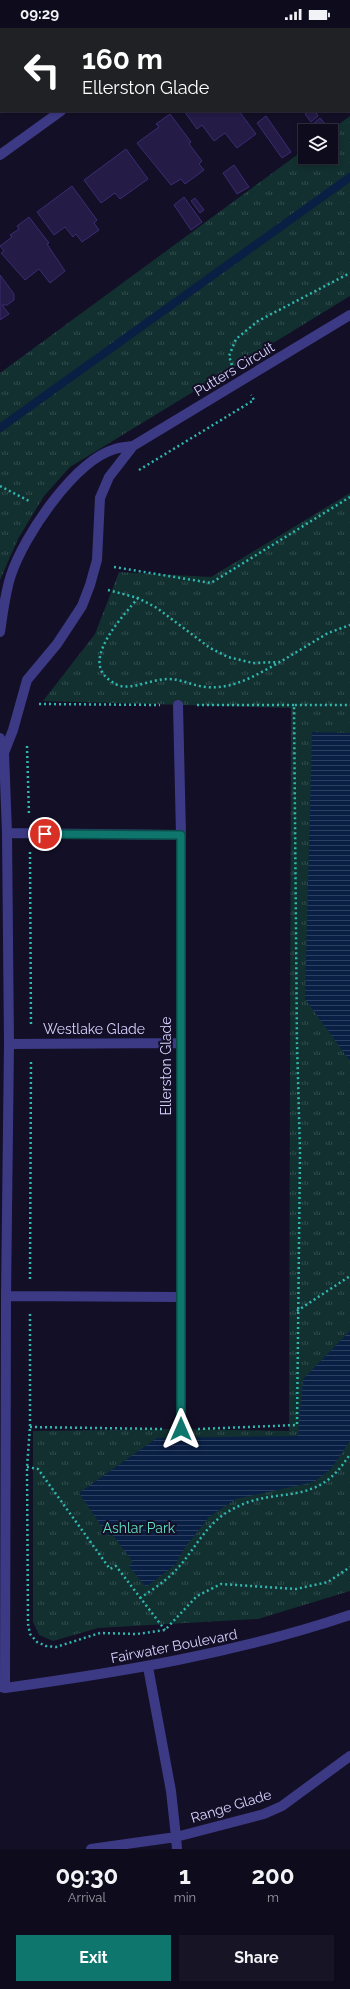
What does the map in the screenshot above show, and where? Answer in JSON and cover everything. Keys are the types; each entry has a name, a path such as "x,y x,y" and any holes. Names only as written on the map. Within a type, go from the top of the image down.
{"street":[{"path":"0,155 60,112"},
{"name":"Putters Circuit","path":"4,753 13,730 27,680 57,644 82,606 90,585 97,560 100,498 108,477 133,446 350,315"},
{"name":"Putters Circuit","path":"0,632 11,576 18,558 42,515 56,496 72,479 95,460 114,449 133,446"},
{"name":"Ellerston Glade","path":"178,705 181,835 181,1429"},
{"name":"Putters Circuit","path":"0,738 4,753 9,1044 2,1689"},
{"path":"6,834 181,835"},
{"name":"Westlake Glade","path":"9,1044 180,1043"},
{"path":"6,1296 180,1297"},
{"name":"Fairwater Boulevard","path":"2,1689 148,1667 207,1655 311,1628 350,1615"},
{"name":"Range Glade","path":"148,1667 171,1791 176,1837"},
{"name":"Range Glade","path":"91,1849 176,1837 264,1814 302,1793 350,1756"},
{"path":"176,1837 177,1849"}],"path":[{"path":"232,365 229,356 236,339 258,321 350,273"},
{"path":"135,472 254,400"},
{"path":"0,486 32,503"},
{"path":"114,567 211,583 350,497"},
{"path":"112,575 115,561"},
{"path":"105,598 110,583"},
{"path":"108,590 138,598 158,608 210,648 228,657 253,663 280,662"},
{"path":"138,598 113,629 100,653 100,666 103,674 111,682 120,686 132,686 167,679 181,680 207,687 222,686 248,679 280,662 328,633 350,625"},
{"path":"36,704 39,699"},
{"path":"30,1427 181,1429 297,1425 297,1311 300,1152 297,1044 294,705 350,705"},
{"path":"27,743 30,834 31,1044 30,1427 27,1467 28,1624 30,1634 41,1644 56,1647 100,1633 137,1634 165,1630 197,1596 221,1584 296,1589 328,1582 350,1567"},
{"path":"297,1311 350,1276"},
{"path":"140,1598 176,1570 201,1536 214,1522 230,1510 249,1501 302,1492 321,1486 335,1475 350,1454"},
{"path":"27,1467 38,1469 110,1569 116,1566 165,1630"}],"green space":[{"path":"350,116 350,296 70,467 44,496 18,539 0,580 0,373 298,154 298,164 338,164 338,125"},
{"name":"Ashlar Park","path":"350,493 350,1591 258,1619 98,1628 53,1641 39,1635 33,1622 33,1431 181,1429 289,1431 291,708 43,701 95,634 119,572 211,577"}],"water":[{"path":"312,732 350,733 350,1061 305,999"},
{"path":"350,1331 350,1441 331,1469 314,1482 236,1499 210,1516 186,1546 175,1565 146,1587 129,1566 133,1562 112,1534 108,1536 79,1493 157,1438 298,1436 303,1379"}],"building":[{"path":"185,112 240,112 256,134 237,148 225,133 214,141 202,125 197,129"},
{"path":"308,112 316,112 318,116 311,122 305,114"},
{"path":"170,114 191,142 189,144 202,161 199,164 204,170 185,184 181,179 171,185 137,143 159,127 156,124"},
{"path":"266,116 291,152 282,158 257,123"},
{"path":"320,118 325,124 315,124 314,123"},
{"path":"126,149 148,179 120,199 115,193 101,203 84,180"},
{"path":"234,165 249,187 237,194 223,173"},
{"path":"72,186 97,220 94,223 99,230 82,242 76,234 73,237 65,227 54,235 37,212"},
{"path":"184,197 202,222 191,230 174,205"},
{"path":"195,198 204,210 200,213 191,201"},
{"path":"29,217 49,243 47,244 65,271 50,283 39,269 25,280 1,253 4,251 0,246 12,237 10,235 19,229 17,226"},
{"path":"0,275 14,294 14,300 7,305 2,305 9,314 0,320"}],"waterway":[{"path":"0,428 350,177"}],"route":[{"path":"45,834 181,835 181,1429"}]}
